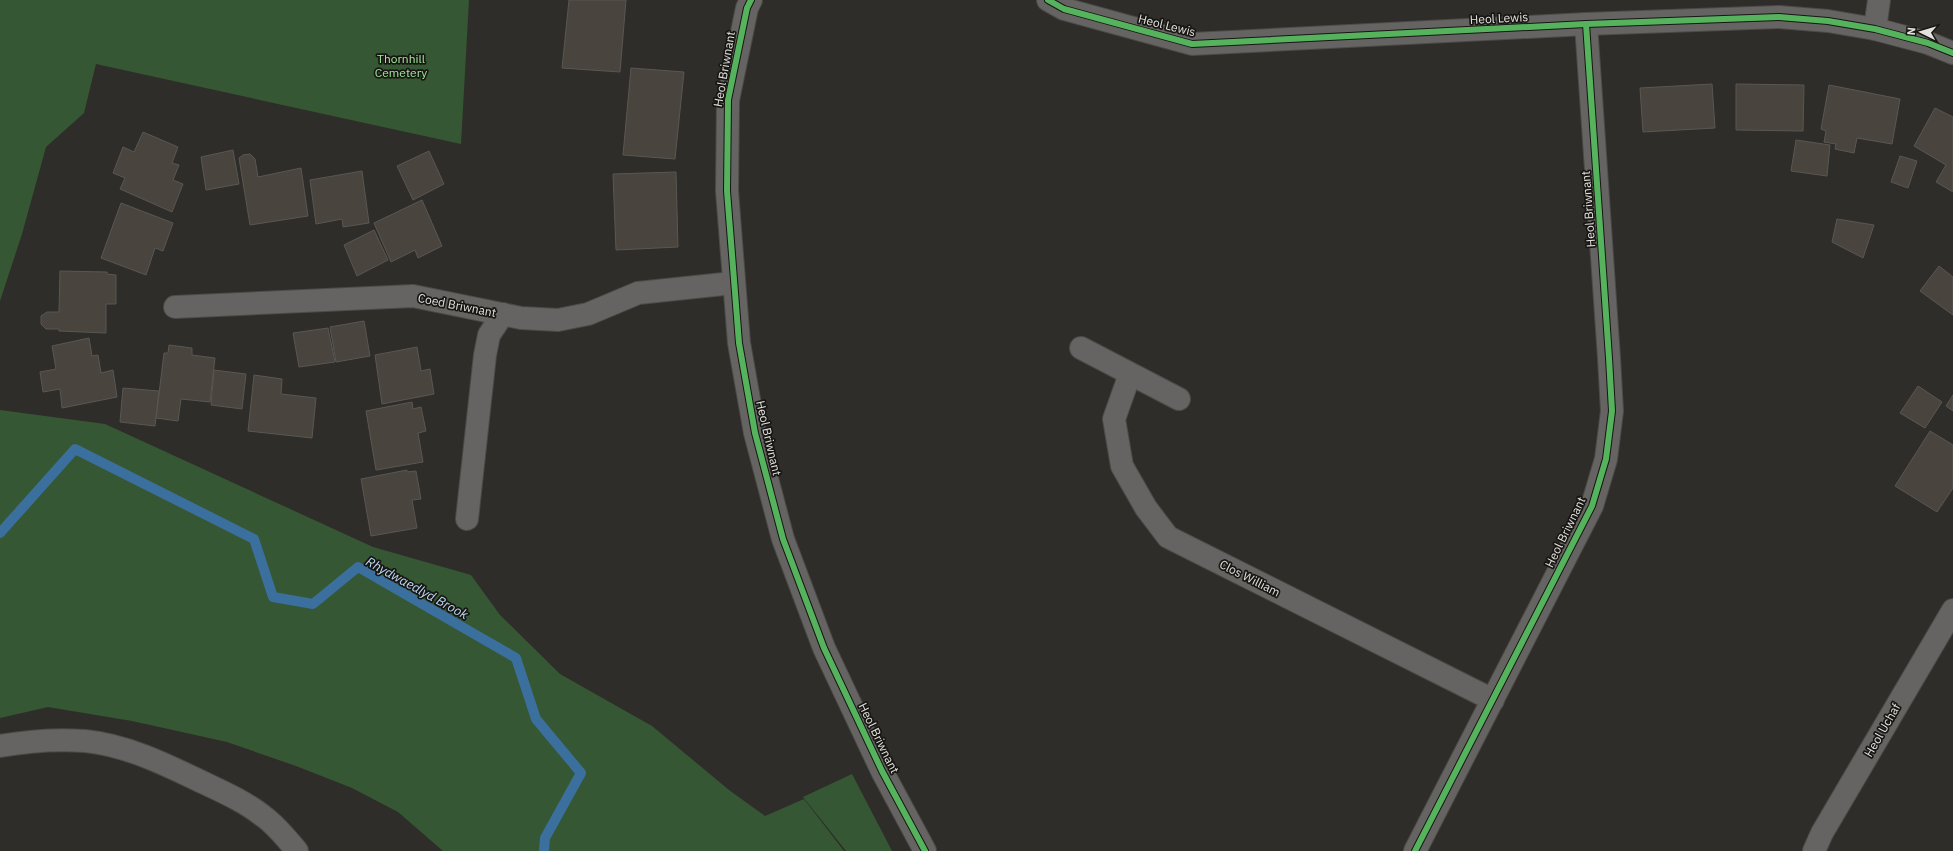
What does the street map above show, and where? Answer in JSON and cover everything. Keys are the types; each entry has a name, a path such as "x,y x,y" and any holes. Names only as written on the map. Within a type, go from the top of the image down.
{"street":[{"name":"Heol Briwnant","path":"751,0 746,8 728,100 727,191 733,283 739,342 755,433 783,539 824,648 882,771 925,851"},
{"name":"Heol Lewis","path":"1048,0 1064,9 1192,44 1586,24 1779,17 1828,21 1875,29 1928,43 1953,53"},
{"path":"1875,29 1879,0"},
{"name":"Heol Briwnant","path":"1415,851 1592,506 1606,459 1612,411 1610,358 1586,24"},
{"name":"Coed Briwnant","path":"174,307 413,296 521,318 558,320 588,314 638,293 733,283"},
{"path":"467,519 485,355 489,335 503,314"},
{"path":"1081,348 1179,399"},
{"name":"Clos William","path":"1130,374 1114,419 1122,466 1146,508 1168,537 1493,700"},
{"name":"Heol Uchaf","path":"1814,851 1826,826 1953,610"},
{"path":"0,746 43,741 86,741 128,750 164,764 240,800 264,816 297,851"}],"green space":[{"name":"Thornhill Cemetery","path":"0,0 469,0 461,144 96,64 84,113 46,147 22,234 0,301"},
{"path":"0,410 105,424 373,547 471,575 500,615 560,674 652,726 729,790 765,816 804,799 844,851 443,851 398,812 352,788 296,766 227,742 132,721 48,707 0,718"},
{"path":"852,774 892,851 846,851 803,797"}],"building":[{"path":"569,0 626,0 620,72 562,68"},
{"path":"631,68 684,72 675,159 623,155"},
{"path":"1712,84 1715,128 1643,132 1640,88"},
{"path":"1736,84 1804,85 1803,131 1736,130"},
{"path":"1829,85 1900,99 1892,144 1857,138 1854,153 1835,149 1836,144 1824,142 1826,131 1821,129"},
{"path":"1935,108 1953,117 1953,192 1936,182 1946,165 1914,146"},
{"path":"143,132 178,147 172,163 179,165 173,180 183,184 172,212 120,189 125,178 113,173 123,147 134,152"},
{"path":"1796,140 1830,145 1827,176 1791,171"},
{"path":"233,150 239,184 206,190 201,157"},
{"path":"429,151 444,184 413,200 397,166"},
{"path":"250,154 255,159 258,177 301,168 308,216 250,225 239,158 243,155"},
{"path":"1900,156 1917,161 1908,188 1891,182"},
{"path":"362,171 369,223 343,227 342,219 316,224 310,180"},
{"path":"676,172 678,247 616,250 613,174"},
{"path":"422,200 442,246 418,258 415,250 391,262 374,223"},
{"path":"121,203 173,223 163,251 155,248 146,275 101,258"},
{"path":"1837,219 1874,225 1863,258 1832,242"},
{"path":"374,230 388,260 357,276 344,245"},
{"path":"1939,266 1953,277 1953,315 1920,291"},
{"path":"60,271 107,272 107,274 116,275 116,304 106,304 106,333 59,331 59,329 46,329 41,324 41,316 47,312 59,312"},
{"path":"364,321 370,356 336,362 330,327"},
{"path":"328,328 335,362 299,367 293,333"},
{"path":"89,338 92,356 98,355 101,373 113,370 117,397 62,408 60,389 43,392 40,372 56,369 52,346"},
{"path":"169,345 192,348 192,355 215,358 210,402 181,399 178,421 156,418 164,353 168,353"},
{"path":"417,347 421,371 430,369 434,394 382,404 375,355"},
{"path":"214,370 246,374 242,409 211,405"},
{"path":"254,375 282,379 281,394 316,398 312,438 248,431"},
{"path":"1918,386 1942,402 1925,428 1900,413"},
{"path":"123,388 159,391 155,426 120,422"},
{"path":"1953,395 1953,411 1946,406"},
{"path":"412,402 413,409 421,407 426,431 418,433 423,462 376,470 366,411"},
{"path":"1930,431 1953,445 1953,488 1937,512 1895,486"},
{"path":"407,470 407,472 416,471 421,499 412,500 417,528 371,536 361,479"}],"waterway":[{"name":"Rhydwaedlyd Brook","path":"0,533 75,449 254,539 273,597 313,604 358,567 516,658 536,719 581,773 545,838 544,851"}],"cycle path":[{"path":"751,0 747,8 728,100 727,191 739,343 755,433 783,539 824,648 882,771 925,851"},
{"path":"1048,0 1064,9 1192,44 1586,24 1779,17 1828,21 1875,29 1928,43 1953,53"},
{"path":"1415,851 1592,506 1606,459 1612,411 1586,24"}]}
